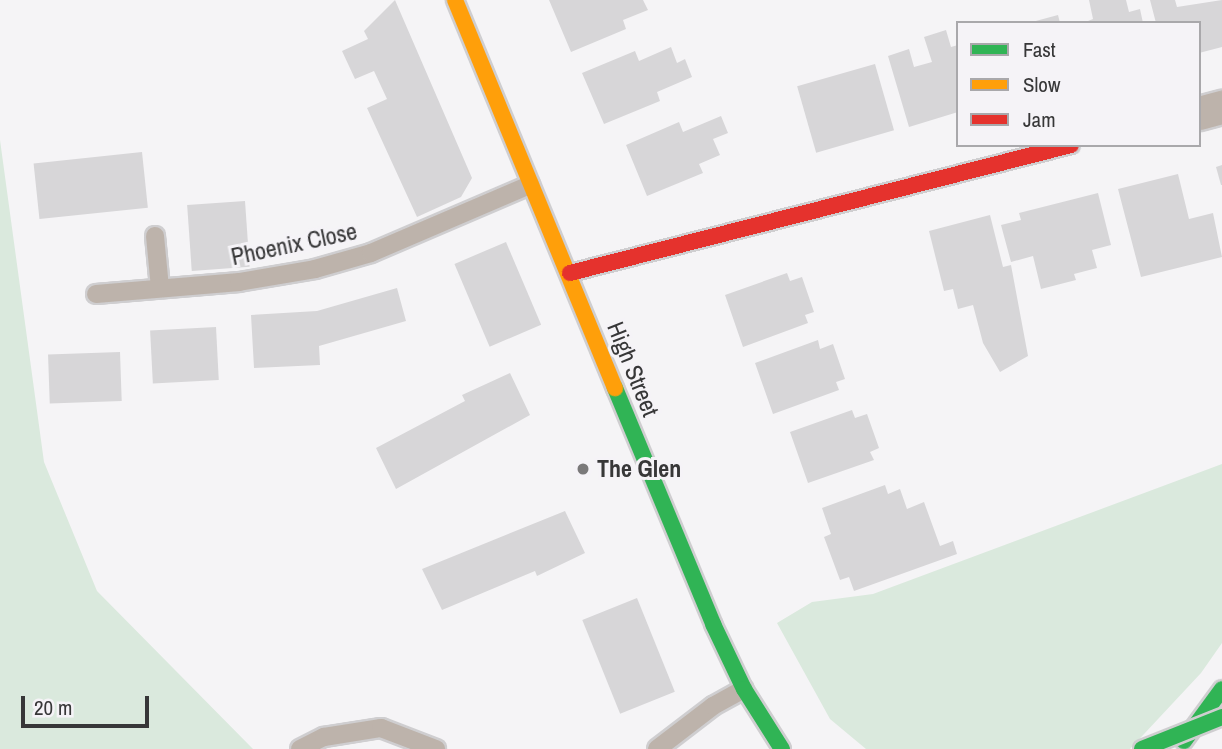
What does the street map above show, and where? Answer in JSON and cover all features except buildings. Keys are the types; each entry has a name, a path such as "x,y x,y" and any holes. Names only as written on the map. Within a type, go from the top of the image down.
{"main road":[{"name":"High Street","path":"455,0 713,624 744,689 782,749"},
{"path":"570,273 1063,147"},
{"path":"1178,749 1222,688"},
{"path":"1142,749 1222,717"}],"street":[{"path":"1201,112 1222,107"}],"lane":[{"name":"Phoenix Close","path":"96,294 315,269 371,253 530,185"},
{"path":"155,236 160,288"},
{"path":"657,749 712,706 744,689"},
{"path":"300,749 324,737 381,729 436,749"}],"green space":[{"path":"0,140 44,462 97,591 253,749 0,749"},
{"path":"1222,464 1222,643 1201,673 1130,749 866,749 830,719 777,623 812,602 873,594"}],"traffic: fast":[{"path":"615,388 713,624 744,689 782,749"},
{"path":"1184,741 1222,689"},
{"path":"1142,749 1222,717"}],"traffic: slow":[{"path":"455,0 615,388"}],"traffic: jam":[{"path":"570,273 1063,147"}],"place":[{"name":"The Glen","path":"583,469"}]}
